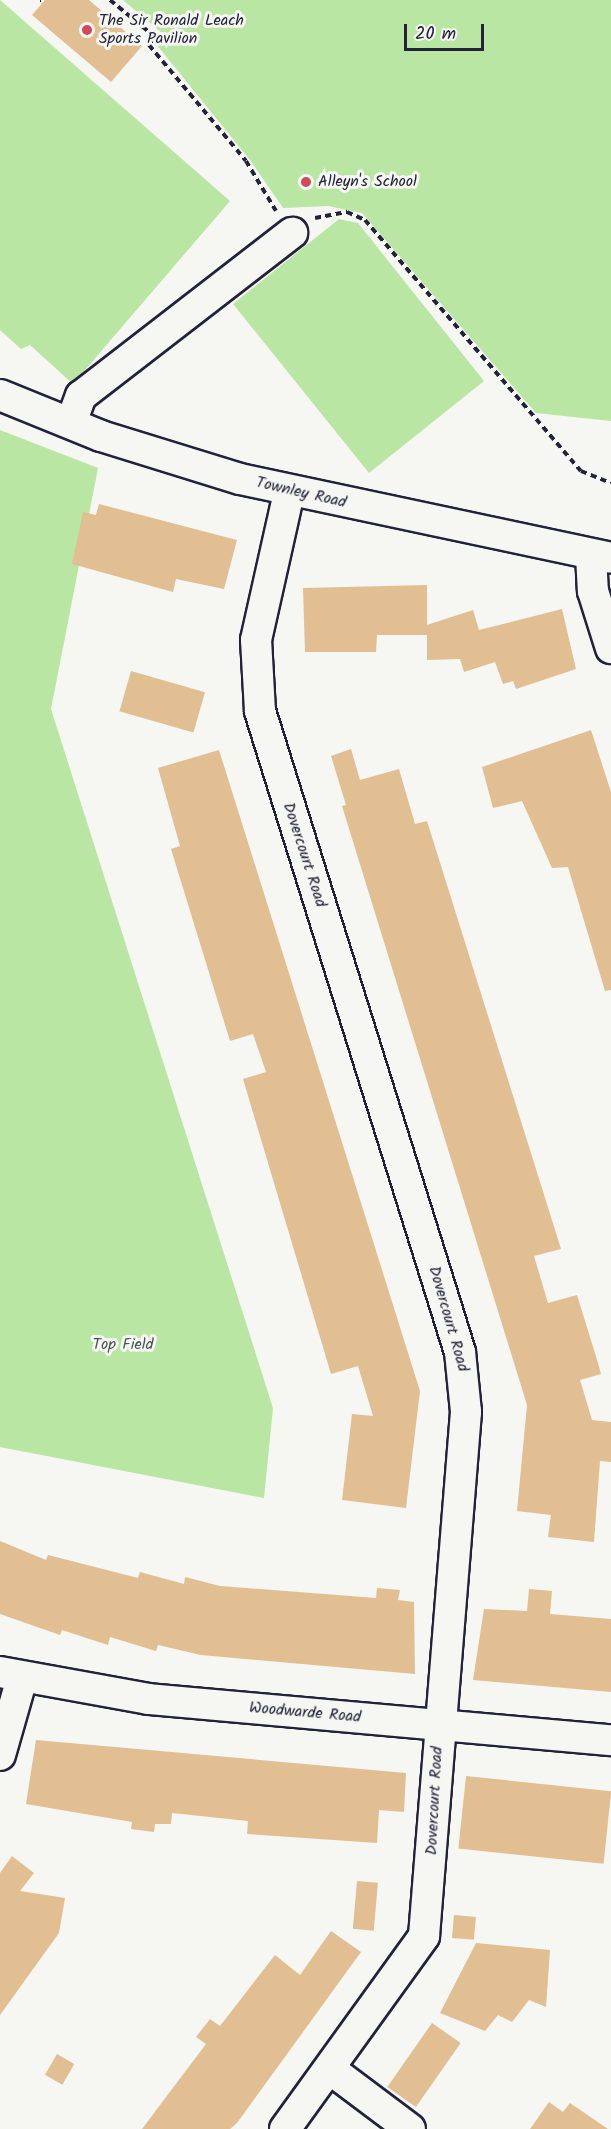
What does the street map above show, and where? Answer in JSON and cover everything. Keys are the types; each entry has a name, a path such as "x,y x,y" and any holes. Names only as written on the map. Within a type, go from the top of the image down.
{"street":[{"path":"71,423 81,396 292,233"},
{"name":"Townley Road","path":"0,395 71,423 289,492 601,557"},
{"name":"Dovercourt Road","path":"285,2129 424,1936 465,1382 260,711 256,640 289,492"},
{"path":"601,557 593,591 611,648"},
{"path":"0,1755 11,1675"},
{"name":"Woodwarde Road","path":"11,1675 148,1699 611,1740"},
{"path":"330,2069 410,2129"}],"path":[{"path":"110,0 155,37 148,45 246,161 292,233 324,212 347,212 365,220 581,471 611,483"}],"green space":[{"path":"0,0 230,201 73,384 30,345 21,349 0,330"},
{"path":"123,0 611,0 611,421 536,413 362,213 328,206 283,208 250,160 156,44 163,34"},
{"path":"339,219 358,223 484,381 369,473 233,304"},
{"name":"Top Field","path":"0,430 98,468 51,709 273,1408 264,1498 0,1447"}],"building":[{"name":"The Sir Ronald Leach Sports Pavilion","path":"45,0 89,0 142,46 111,82 32,15"},
{"path":"99,504 237,540 224,589 176,579 173,592 72,564 83,512 96,515"},
{"path":"427,585 427,625 473,610 479,630 562,609 576,669 516,689 513,681 503,684 495,662 464,672 460,659 427,660 427,635 377,635 376,652 305,652 303,588"},
{"path":"131,671 205,692 193,733 119,711"},
{"path":"591,730 611,792 611,990 605,991 568,867 552,868 522,801 493,808 482,767"},
{"path":"351,749 360,780 399,769 415,824 427,821 561,1249 534,1256 548,1303 577,1295 598,1363 601,1374 580,1380 592,1420 611,1422 611,1462 600,1461 594,1542 548,1537 551,1515 517,1511 527,1405 342,806 346,805 331,756"},
{"path":"219,750 420,1391 406,1508 342,1500 352,1414 373,1416 358,1366 331,1374 243,1079 266,1072 253,1034 230,1041 171,849 180,846 158,768"},
{"path":"0,1541 46,1560 48,1555 138,1578 140,1572 184,1584 185,1577 220,1586 376,1598 377,1588 400,1590 398,1600 414,1602 415,1674 201,1655 158,1645 156,1651 110,1637 108,1645 62,1630 60,1635 0,1614"},
{"path":"529,1589 552,1591 550,1614 611,1619 611,1692 473,1680 484,1609 527,1611"},
{"path":"36,1740 406,1773 404,1812 379,1810 377,1843 247,1834 248,1821 172,1813 171,1824 155,1824 154,1832 131,1829 132,1822 26,1804"},
{"path":"466,1776 611,1791 604,1864 458,1849"},
{"path":"12,1856 34,1873 20,1891 65,1898 59,1933 0,2015 0,1873"},
{"path":"357,1881 378,1883 374,1931 353,1929"},
{"path":"454,1915 476,1917 474,1940 452,1938"},
{"path":"331,1931 361,1952 237,2123 230,2129 142,2129 206,2044 196,2037 210,2019 220,2026 275,1955 300,1975"},
{"path":"476,1943 550,1950 546,2007 529,2000 512,2022 498,2015 485,2031 440,2013"},
{"path":"432,2023 461,2043 416,2107 387,2087"},
{"path":"57,2054 74,2064 62,2085 45,2075"},
{"path":"549,2102 563,2112 570,2103 608,2129 530,2129"}],"place":[{"name":"The Sir Ronald Leach Sports Pavilion","path":"87,30"},
{"name":"Alleyn's School","path":"306,182"}]}
